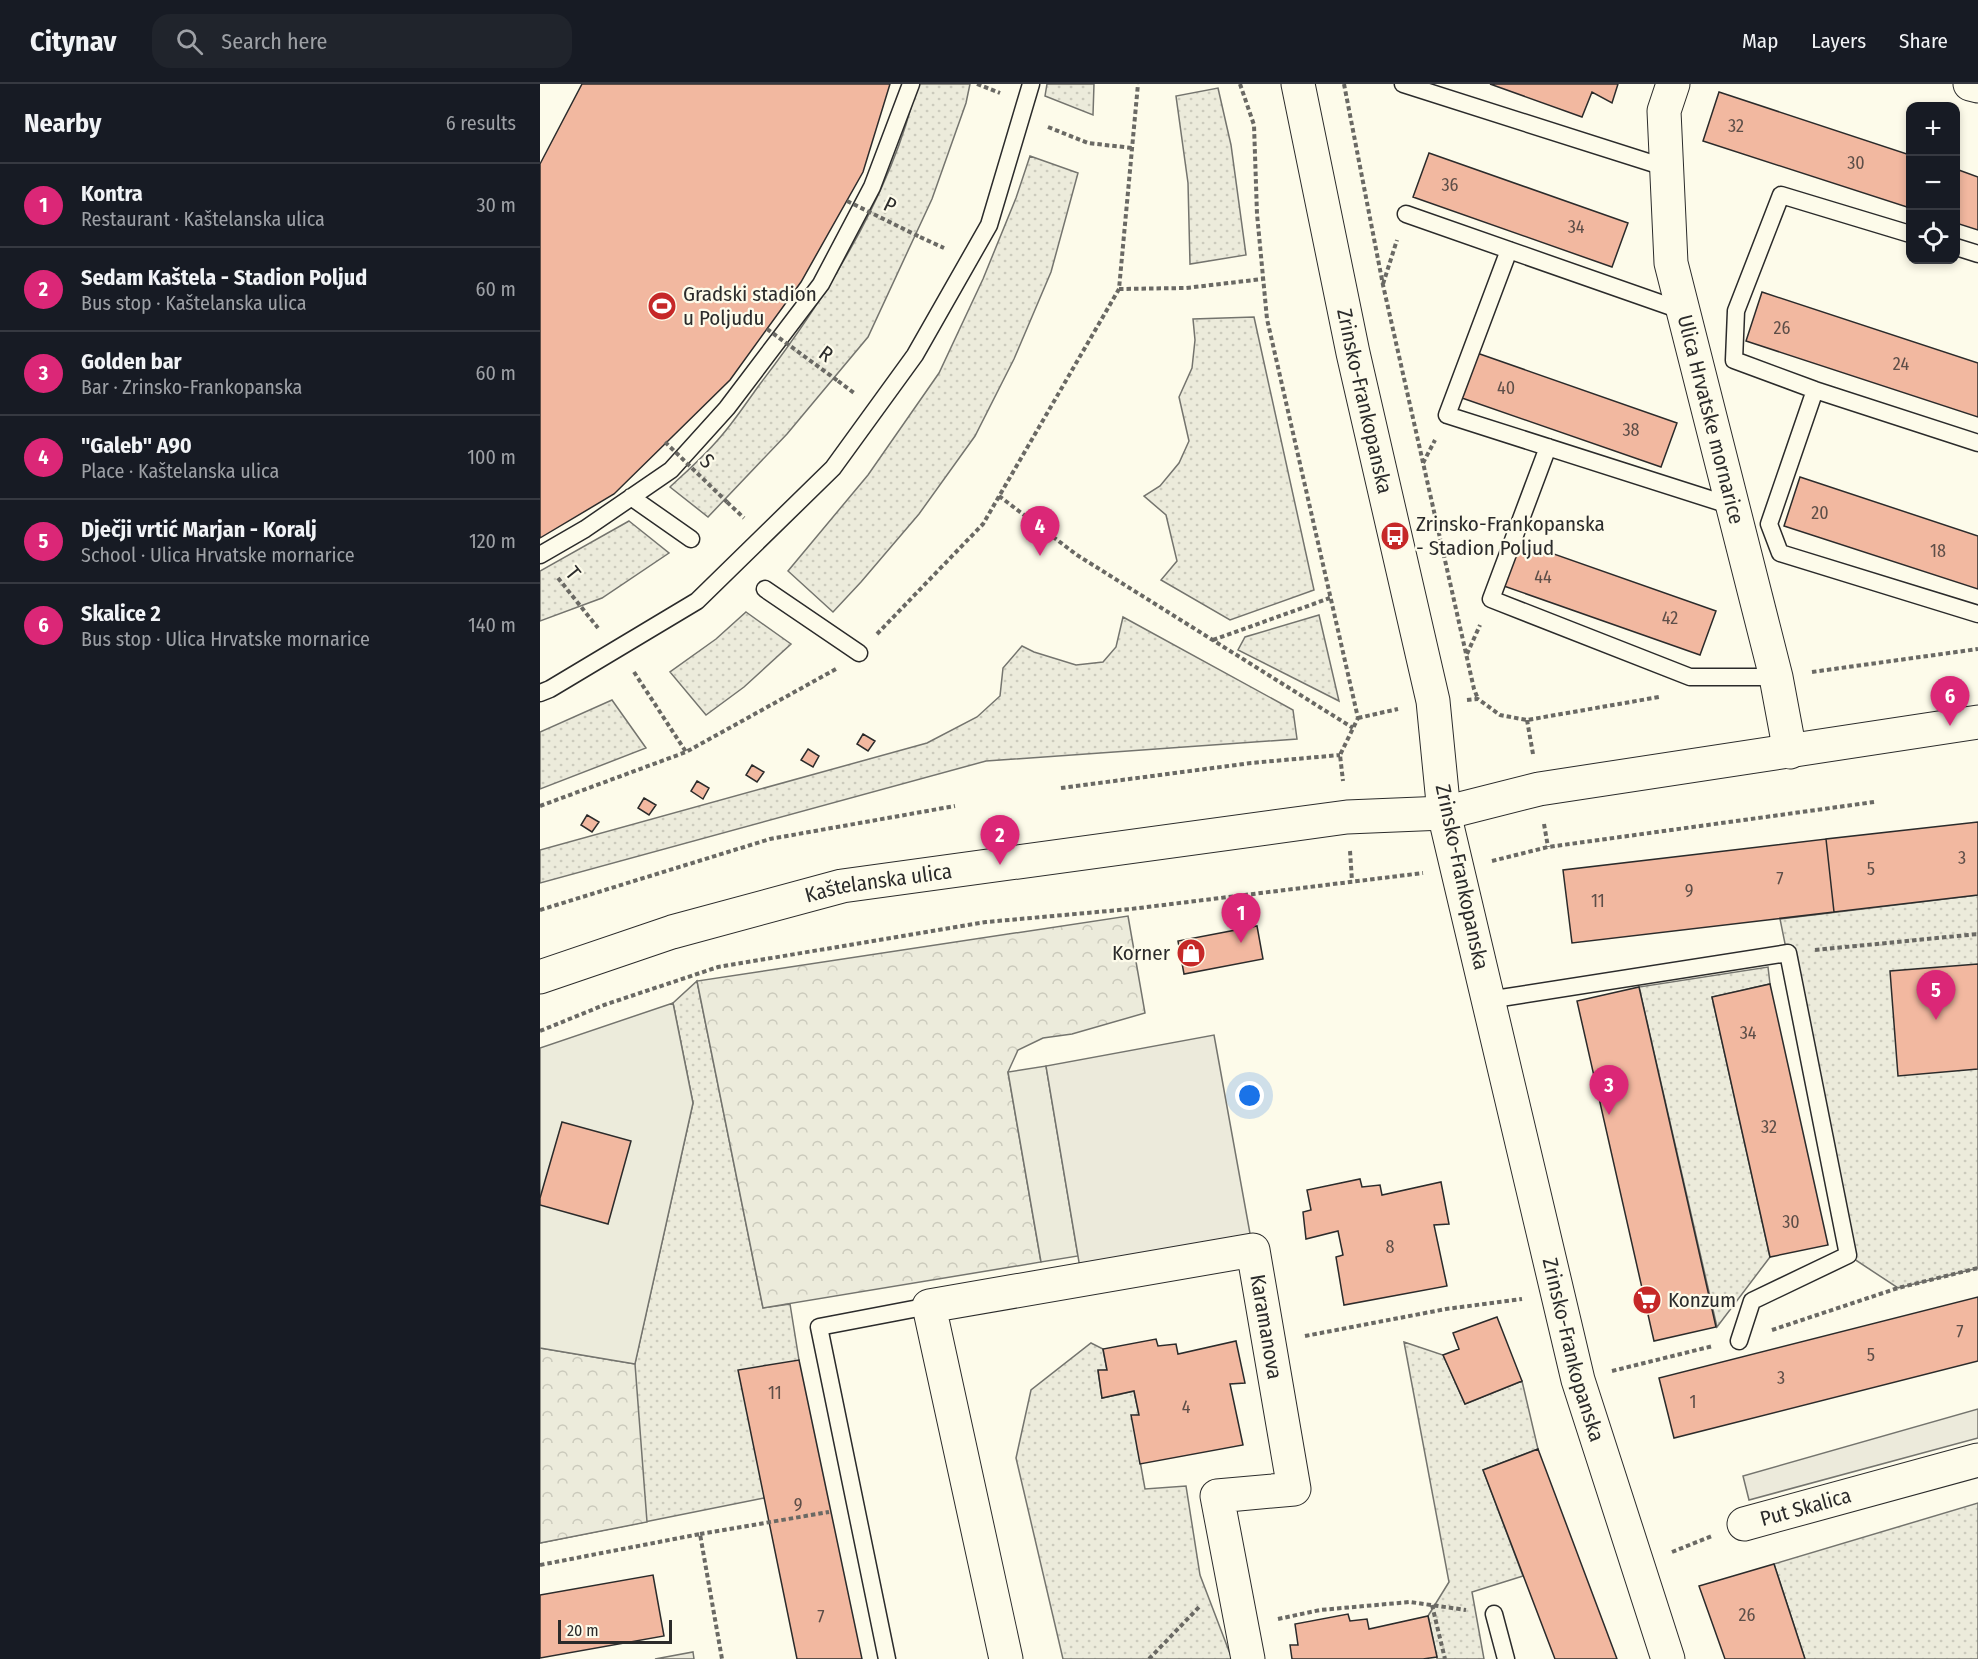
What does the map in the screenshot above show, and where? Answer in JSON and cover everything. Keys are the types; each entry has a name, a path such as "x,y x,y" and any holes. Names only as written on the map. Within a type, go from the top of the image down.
{"street":[{"name":"Zrinsko-Frankopanska","path":"1298,84 1353,353 1433,701 1444,813 1457,869 1578,1380 1668,1659"},
{"name":"Ulica Hrvatske mornarice","path":"1673,84 1664,111 1671,263 1776,677 1790,752"},
{"path":"1970,84 1978,86"},
{"path":"1444,813 1539,789 1978,722"},
{"name":"Kaštelanska ulica","path":"540,976 672,932 842,886 1347,817 1444,813"},
{"name":"Karamanova","path":"929,1306 1253,1250 1294,1489 1217,1496 1248,1659"},
{"path":"929,1306 1006,1659"},
{"name":"Put Skalica","path":"1744,1524 1978,1460"}],"lane":[{"path":"540,555 585,529 671,470 727,408 821,284 872,187 911,84"},
{"path":"540,693 697,601 832,468 915,355 989,225 1032,84"},
{"path":"1403,84 1667,168"},
{"path":"1906,232 1781,195 1736,311 1734,360 1815,390 1978,443"},
{"path":"1406,214 1683,311"},
{"path":"1960,248 1978,254"},
{"path":"1509,250 1447,415 1732,506"},
{"path":"1815,390 1770,524 1780,553 1978,614"},
{"path":"1548,447 1491,600 1690,677 1776,677"},
{"path":"631,497 691,539"},
{"path":"765,589 859,653"},
{"path":"1488,1000 1788,953 1848,1255 1752,1301 1739,1341"},
{"name":"Karamanova","path":"887,1659 819,1327 929,1306"},
{"path":"1494,1614 1506,1659"}],"path":[{"path":"540,806 686,752 852,660 983,524 1119,289 1138,84"},
{"path":"1060,788 1251,763 1340,755 1358,718 1267,319 1257,214 1254,125 1240,84"},
{"path":"1344,84 1383,285 1466,656 1478,699"},
{"path":"1022,117 1088,143 1132,148"},
{"name":"P","path":"847,201 921,237"},
{"path":"1383,285 1406,214"},
{"path":"1119,289 1186,288 1263,279"},
{"name":"R","path":"767,329 838,381"},
{"name":"S","path":"665,442 728,502"},
{"path":"999,496 1077,555 1353,728"},
{"name":"T","path":"554,574 583,608"},
{"path":"1213,640 1330,598"},
{"path":"1466,656 1491,600"},
{"path":"619,648 686,752"},
{"path":"540,1031 604,1005 718,967 986,922 1131,909 1457,869 1548,847 1874,802"},
{"path":"540,910 770,839 955,806"},
{"path":"1788,953 1978,934"},
{"path":"1739,1341 1898,1288 1978,1268"},
{"path":"1269,1343 1446,1309 1558,1294"},
{"path":"1578,1380 1685,1352"},
{"path":"540,1565 856,1507"},
{"name":"Put Skalica","path":"1638,1565 1744,1524"},
{"path":"700,1534 722,1659"},
{"path":"1149,1659 1232,1572"},
{"path":"1242,1626 1320,1610 1410,1602 1494,1614"},
{"path":"1432,1605 1445,1659"}],"green space":[{"path":"917,84 970,84 966,103 932,199 868,337 787,434 708,517 670,487 705,454 728,428 785,351 832,279 854,242 892,164"},
{"path":"1047,84 1094,84 1093,115 1045,96"},
{"path":"1218,88 1231,145 1246,255 1190,264 1188,183 1176,96"},
{"path":"1030,156 1078,173 1051,272 1014,359 975,436 919,514 833,612 788,571 868,475 939,373 983,279 1016,198"},
{"path":"1254,317 1314,590 1230,620 1161,580 1177,561 1166,515 1144,496 1160,486 1179,463 1189,441 1179,397 1192,368 1195,340 1193,319"},
{"path":"629,521 669,553 602,598 540,621 540,571"},
{"path":"746,612 791,644 744,687 706,715 670,672 716,639"},
{"path":"1319,615 1339,701 1238,650 1245,637"},
{"path":"1123,617 1293,710 1297,739 986,761 540,883 540,850 927,743 977,717 1000,696 1003,668 1022,646 1076,665 1103,662 1116,647"},
{"path":"612,700 646,748 540,789 540,732"},
{"path":"1978,895 1978,1268 1898,1288 1848,1255 1780,919"},
{"path":"1128,916 1145,1013 1072,1034 1043,1038 1018,1050 1008,1072 1041,1262 763,1308 697,981"},
{"path":"1768,967 1770,984 1712,997 1770,1257 1717,1327 1639,987"},
{"path":"697,981 763,1308 790,1304 799,1360 764,1498 540,1543 540,1348 635,1363 693,1103 673,1003"},
{"path":"673,1003 693,1103 635,1364 540,1348 540,1048"},
{"path":"1046,1066 1078,1256 1041,1262 1008,1072"},
{"path":"1404,1342 1443,1355 1465,1404 1522,1381 1538,1449 1483,1470 1523,1576 1472,1592 1484,1659 1437,1659 1428,1616 1449,1582"},
{"path":"1091,1343 1103,1349 1107,1370 1098,1371 1102,1398 1134,1391 1139,1415 1132,1416 1145,1489 1186,1486 1200,1575 1232,1659 1063,1659 1016,1458 1031,1390"},
{"path":"540,1348 635,1364 647,1522 540,1543"},
{"path":"1978,1503 1978,1659 1805,1659 1774,1564"}],"shaded area":[{"path":"1214,1035 1253,1250 1082,1280 1046,1066"},
{"path":"1978,1409 1978,1438 1749,1500 1743,1476"},
{"path":"693,1652 694,1659 655,1659"}],"building":[{"name":"Gradski stadion u Poljudu","path":"582,84 890,84 863,172 801,282 730,380 614,494 540,538 540,164"},
{"path":"1490,84 1618,84 1612,103 1592,92 1582,117"},
{"path":"1719,92 1906,154 1906,207 1703,141"},
{"path":"1429,153 1628,223 1612,267 1413,197"},
{"path":"1960,170 1978,177 1978,230 1960,224"},
{"path":"1762,292 1978,363 1978,417 1746,341"},
{"path":"1477,353 1677,423 1661,467 1462,398"},
{"path":"1800,477 1978,536 1978,589 1784,526"},
{"path":"1517,541 1716,611 1700,655 1501,585"},
{"path":"863,734 875,741 868,751 857,744"},
{"path":"808,749 819,756 813,767 801,760"},
{"path":"752,765 764,772 757,782 746,775"},
{"path":"697,781 709,788 703,799 691,791"},
{"path":"644,798 656,805 649,815 638,808"},
{"path":"587,815 599,822 592,832 581,825"},
{"path":"1978,822 1978,895 1834,912 1826,839"},
{"path":"1826,839 1834,912 1572,943 1563,870"},
{"path":"1257,926 1263,959 1184,974 1178,941"},
{"path":"1978,964 1978,1069 1898,1076 1890,971"},
{"path":"1770,984 1828,1245 1770,1257 1712,997"},
{"path":"1639,987 1716,1327 1654,1341 1577,1001"},
{"path":"562,1122 631,1141 608,1224 540,1205"},
{"path":"1360,1179 1362,1187 1380,1185 1382,1195 1441,1182 1449,1224 1434,1225 1447,1286 1344,1305 1336,1257 1343,1255 1338,1231 1306,1239 1303,1212 1311,1210 1307,1190"},
{"path":"1978,1297 1978,1361 1674,1438 1659,1378"},
{"path":"1497,1317 1522,1381 1465,1404 1443,1355 1459,1349 1453,1333"},
{"path":"1156,1339 1158,1346 1176,1344 1178,1354 1236,1341 1245,1383 1230,1384 1243,1445 1140,1464 1131,1415 1139,1415 1134,1391 1102,1398 1098,1370 1107,1370 1103,1349"},
{"path":"799,1360 862,1659 797,1659 738,1370"},
{"path":"1538,1449 1617,1659 1555,1659 1483,1470"},
{"path":"1774,1564 1805,1659 1725,1659 1699,1586"},
{"path":"653,1575 664,1636 540,1658 540,1595"},
{"path":"1348,1614 1350,1621 1367,1619 1369,1629 1428,1616 1437,1657 1423,1659 1292,1659 1290,1645 1298,1645 1295,1624"}],"place":[{"name":"Gradski stadion u Poljudu","path":"662,306"},
{"name":"Zrinsko-Frankopanska - Stadion Poljud","path":"1395,536"},
{"name":"\"Galeb\" A90","path":"1040,556"},
{"name":"Skalice 2","path":"1950,726"},
{"name":"Sedam Kaštela - Stadion Poljud","path":"1000,865"},
{"name":"Kontra","path":"1241,943"},
{"name":"Korner","path":"1191,953"},
{"name":"Dječji vrtić Marjan - Koralj","path":"1936,1020"},
{"name":"Golden bar","path":"1609,1115"},
{"name":"Konzum","path":"1647,1300"}]}
